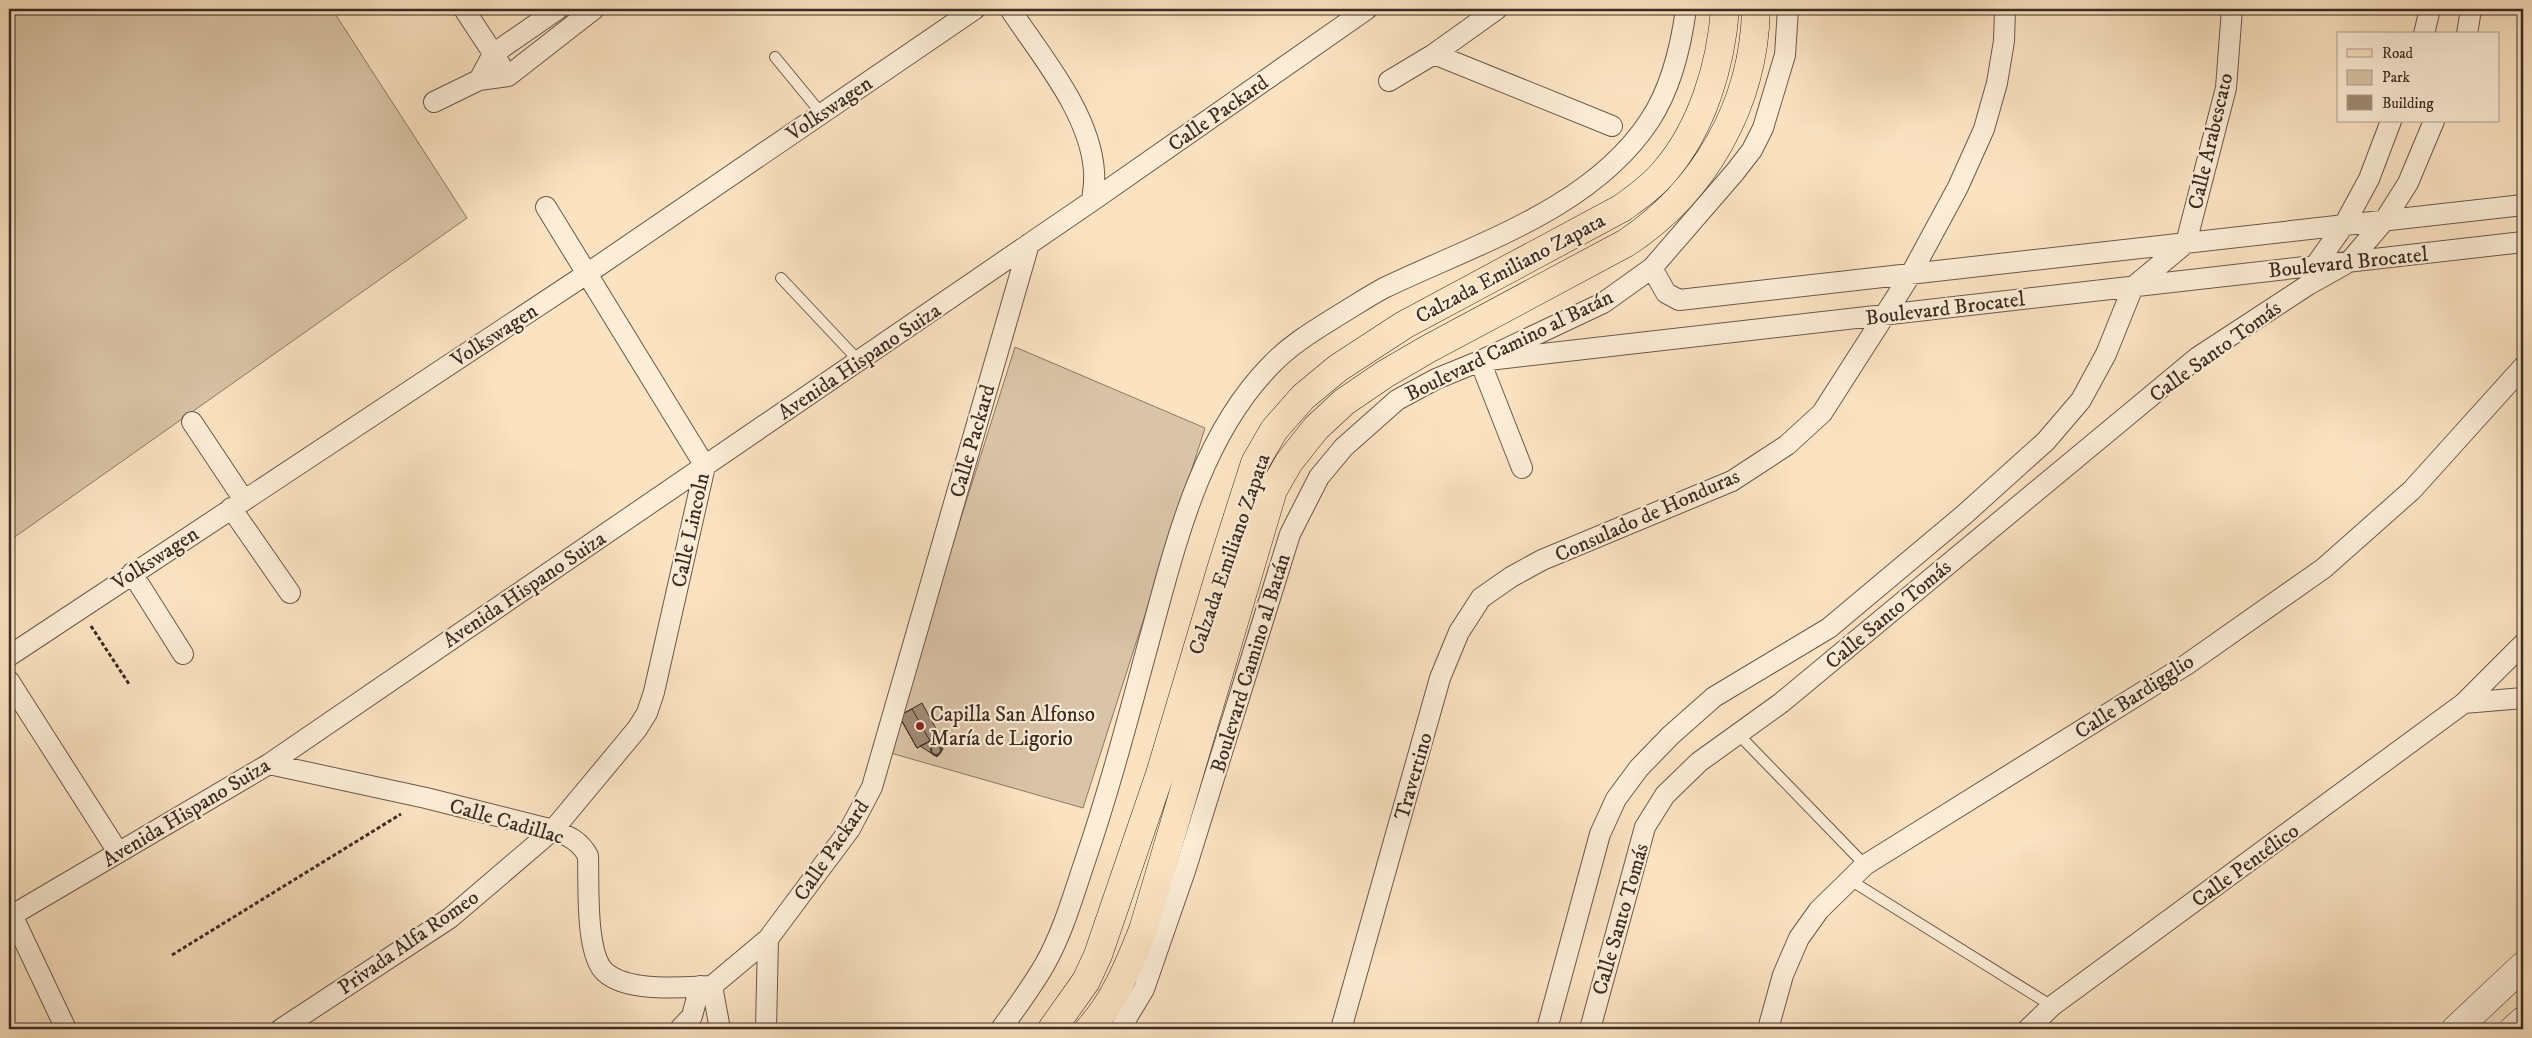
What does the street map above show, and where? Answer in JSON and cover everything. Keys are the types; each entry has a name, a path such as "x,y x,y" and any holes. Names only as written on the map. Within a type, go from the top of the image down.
{"main road":[{"name":"Calzada Emiliano Zapata","path":"1052,1029 1086,981 1098,955 1160,774 1223,563 1256,463 1274,430 1303,397 1338,368 1404,325 1622,208 1644,192 1665,172 1688,140 1718,60 1725,9"},
{"name":"Calzada Emiliano Zapata","path":"1089,1029 1101,1016 1117,990 1143,930 1273,490 1289,462 1316,428 1344,402 1385,374 1626,243 1652,225 1686,192 1708,164 1726,134 1739,100 1748,67 1756,9"},
{"path":"2456,1029 2523,966"},
{"path":"2514,1029 2523,1021"}],"street":[{"path":"464,9 508,76"},
{"path":"479,80 493,54 558,9"},
{"path":"434,102 479,80 508,76 594,9"},
{"name":"Volkswagen","path":"9,656 588,273 975,9"},
{"path":"1010,9 1076,109 1088,141 1094,171 1092,201"},
{"name":"Calle Packard","path":"706,986 768,938 850,829 872,787 1029,244 1367,9"},
{"path":"1389,81 1434,54 1497,9"},
{"path":"1001,1029 1045,964 1064,923 1108,793 1173,554 1207,461 1226,426 1249,391 1271,365 1296,342 1380,290 1533,220 1581,189 1624,152 1652,118 1672,72 1686,9"},
{"name":"Boulevard Camino al Batán","path":"1128,1024 1144,989 1185,871 1290,534 1302,506 1318,477 1344,447 1397,400 1436,379 1480,361 1603,303 1652,268 1736,172 1752,150 1764,128 1785,55 1788,9"},
{"name":"Consulado de Honduras","path":"1542,560 1732,481 1787,445 1822,413 1883,315 1912,274 1958,187 1984,129 1997,82 2004,41 2005,9"},
{"name":"Calle Arabescato","path":"2186,243 2226,88 2232,9"},
{"path":"2424,32 2430,9"},
{"path":"2467,32 2471,9"},
{"path":"1434,54 1612,126"},
{"path":"2308,285 2315,266 2344,225 2370,179 2391,122"},
{"path":"2348,262 2384,221 2408,183 2434,122"},
{"name":"Boulevard Brocatel","path":"1652,268 1666,293 1680,300 2523,205"},
{"name":"Calle Lincoln","path":"546,207 705,466 654,692 647,713 637,730 553,830"},
{"name":"Boulevard Brocatel","path":"1480,361 2523,242"},
{"name":"Calle Santo Tomás","path":"1548,1029 1600,834 1616,799 1639,768 1670,734 1714,697 1829,628 1964,514 2046,441 2081,400 2106,354 2133,286 2186,243"},
{"name":"Avenida Hispano Suiza","path":"10,916 268,764 1029,244"},
{"name":"Calle Santo Tomás","path":"1590,1029 1645,827 1664,795 1699,762 1739,735 1796,691 2198,357 2308,285 2348,262"},
{"path":"1480,361 1522,468"},
{"name":"Calle Bardigglio","path":"1768,1029 1782,976 1799,938 1819,910 1865,865 2186,665 2324,568 2412,490 2523,367"},
{"path":"192,422 237,504 290,593"},
{"name":"Travertino","path":"1341,1029 1440,678 1459,632 1481,598 1542,560"},
{"path":"132,573 183,654"},
{"name":"Calle Pentélico","path":"2028,1029 2052,1006 2464,703 2523,644"},
{"path":"9,681 118,852"},
{"path":"2464,703 2523,698"},
{"name":"Calle Cadillac","path":"268,764 426,798 553,830 569,836 582,846 588,856 593,942 596,957 605,972 627,982 653,988 706,986"},
{"name":"Privada Alfa Romeo","path":"281,1029 450,918 553,830"},
{"path":"10,916 66,1029"},
{"path":"766,1029 768,938"},
{"path":"680,1029 692,1016 706,986"},
{"path":"706,986 720,1029"}],"lane":[{"path":"775,57 821,113"},
{"path":"781,278 858,361"},
{"path":"1739,735 1865,865"},
{"path":"1850,880 2052,1006"}],"path":[{"path":"79,608 129,684"},
{"path":"172,955 426,798"}],"green space":[{"path":"9,9 332,9 467,218 9,541"},
{"path":"1015,347 1205,428 1083,808 887,752"}],"building":[{"name":"Capilla San Alfonso María de Ligorio","path":"922,703 940,736 917,748 899,716"},
{"path":"912,709 930,741 917,748 899,716"},
{"path":"940,736 943,749 937,757 920,746"},
{"path":"934,745 938,745 941,750 940,754 934,755 931,752 931,748"},
{"path":"936,745 941,750 936,755 931,750"}],"place":[{"name":"Capilla San Alfonso María de Ligorio","path":"920,726"}]}
